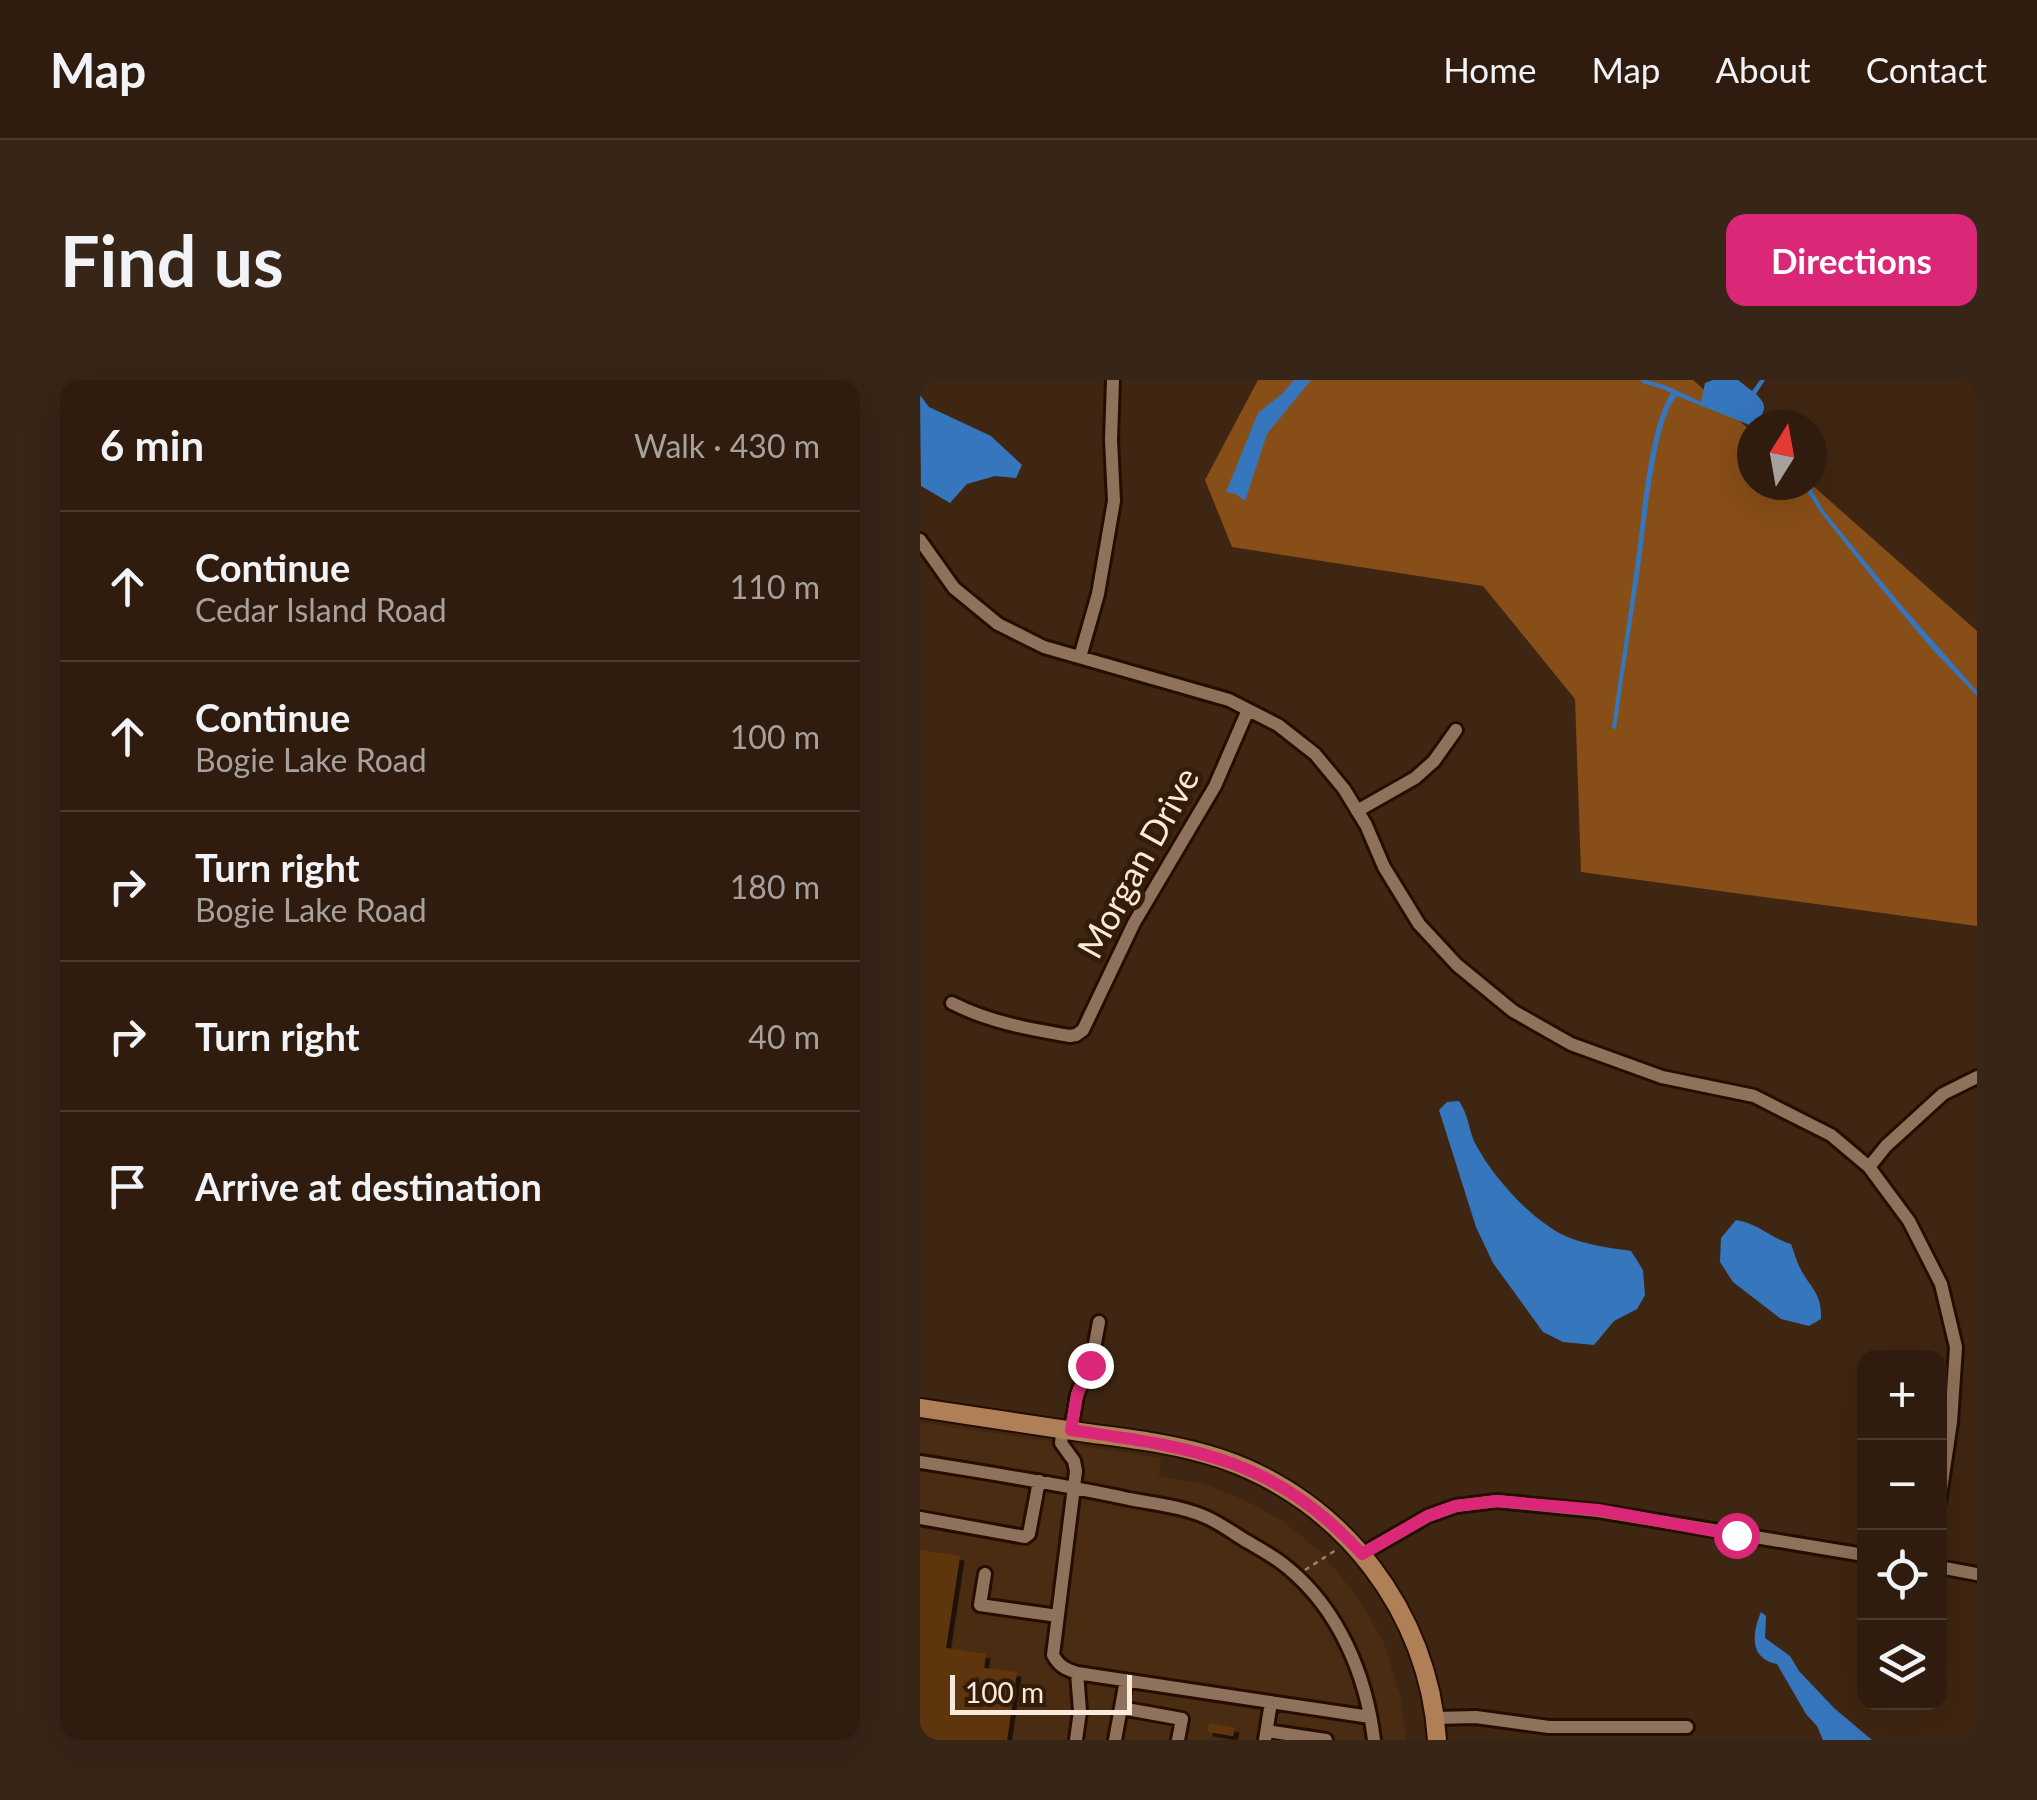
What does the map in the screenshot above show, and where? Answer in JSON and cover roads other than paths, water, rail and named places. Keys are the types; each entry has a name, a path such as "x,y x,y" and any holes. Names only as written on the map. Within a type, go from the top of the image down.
{"main road":[{"path":"920,1408 1176,1447 1234,1464 1297,1496 1356,1547 1386,1585 1408,1624 1426,1674 1437,1740"}],"street":[{"path":"1080,657 1098,594 1114,501 1113,380"},
{"path":"920,540 954,588 998,624 1044,647 1230,700 1278,725 1315,754 1344,788 1419,924 1457,965 1513,1010 1572,1044 1662,1077 1754,1096 1832,1135 1869,1167 1909,1221 1941,1284 1956,1347 1947,1455"},
{"name":"Morgan Drive","path":"952,1002 974,1015 1022,1028 1070,1036 1082,1030 1134,922 1215,786 1248,710"},
{"path":"1358,811 1415,778 1434,761 1456,730"},
{"path":"1869,1167 1886,1146 1943,1094 1977,1078"},
{"path":"1099,1322 1090,1365 1062,1443 1076,1471 1053,1655 1064,1669 1077,1673 1370,1718"},
{"path":"920,1462 1074,1487 1209,1518 1274,1558 1328,1612 1352,1655 1366,1694 1374,1740"},
{"path":"920,1518 1024,1537 1029,1534 1038,1481"},
{"path":"1356,1547 1456,1506 1497,1501 1598,1510 1857,1554"},
{"path":"1947,1569 1977,1574"},
{"path":"985,1574 980,1604 1058,1616"},
{"path":"1076,1740 1080,1710 1077,1673"},
{"path":"1115,1740 1126,1680"},
{"path":"1271,1702 1266,1735 1326,1740"},
{"path":"1121,1708 1182,1719 1178,1740"},
{"path":"1436,1718 1476,1717 1549,1727 1687,1727"}],"water":[{"path":"1294,380 1311,380 1267,434 1245,501 1226,492 1258,413"},
{"path":"1738,380 1752,391 1760,380 1765,380 1756,394 1763,402 1763,410 1737,410 1737,420 1677,396 1669,408 1652,477 1616,729 1612,728 1651,453 1671,393 1663,387 1701,402 1705,383"},
{"path":"920,395 929,407 991,436 1022,465 1016,478 995,476 967,484 950,503 921,486"},
{"path":"1813,500 1818,500 1896,599 1977,691 1977,696 1933,650"},
{"path":"1459,1101 1483,1158 1529,1211 1570,1238 1631,1251 1643,1270 1645,1295 1637,1309 1614,1321 1594,1345 1563,1342 1543,1332 1493,1263 1476,1227 1439,1110 1447,1102"},
{"path":"1736,1220 1791,1244 1817,1296 1821,1319 1809,1326 1781,1319 1733,1282 1720,1262 1721,1238"},
{"path":"1761,1612 1766,1616 1765,1638 1790,1656 1834,1708 1872,1740 1823,1740 1777,1664 1757,1651 1755,1637"}],"waterway":[{"path":"1643,381 1663,387"}]}
